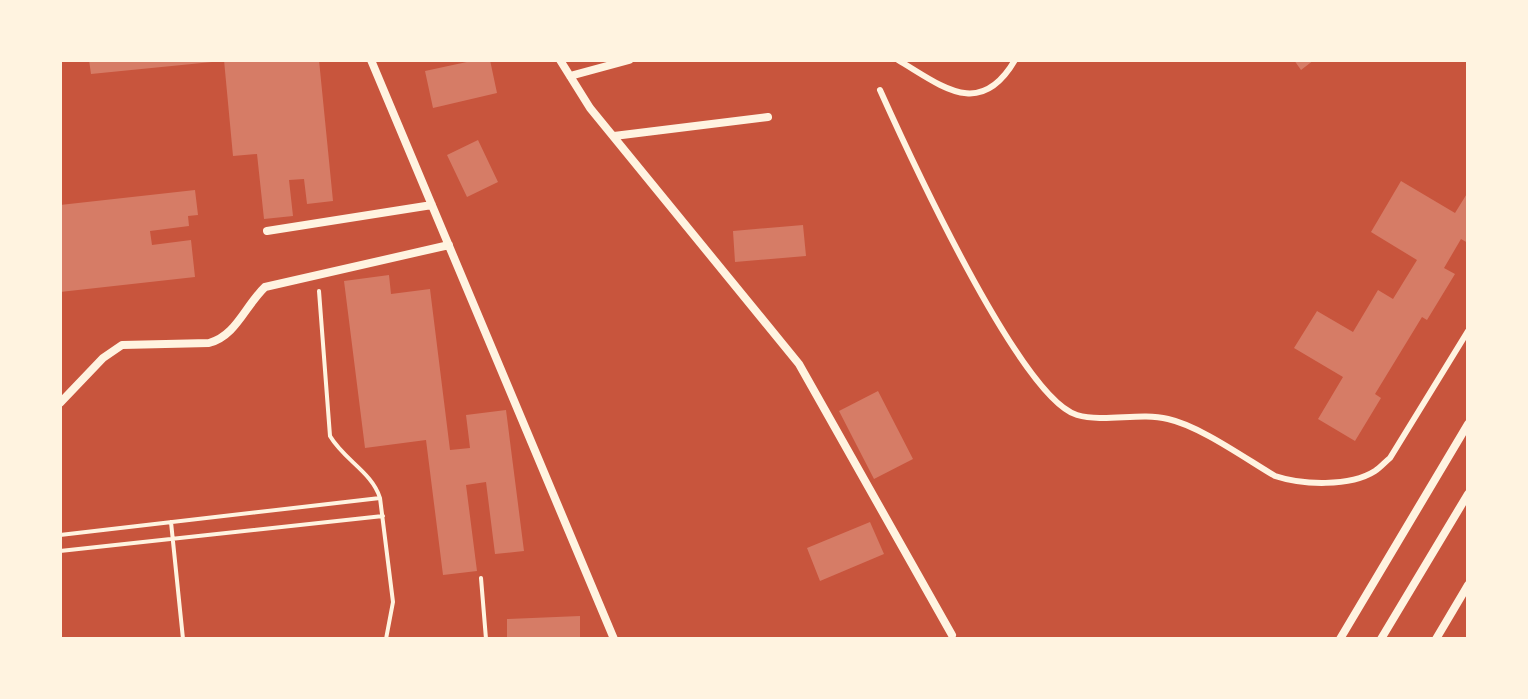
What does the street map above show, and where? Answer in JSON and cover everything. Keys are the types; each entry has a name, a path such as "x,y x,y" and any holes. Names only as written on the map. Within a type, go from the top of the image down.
{"street":[{"path":"371,60 614,639"},
{"path":"560,60 590,108 799,364 952,635"},
{"path":"570,76 629,60"},
{"path":"614,136 768,117"},
{"path":"267,231 432,205"},
{"path":"60,403 103,358 122,345 221,340 265,287 449,245"},
{"path":"1340,639 1468,424"},
{"path":"1381,639 1468,494"},
{"path":"1436,639 1468,585"}],"lane":[{"path":"898,60 956,94 973,94 991,89 1004,79 1015,60"},
{"path":"880,90 925,190 1011,345 1062,407 1076,415 1166,418 1184,423 1275,476 1290,481 1337,481 1361,477 1375,471 1390,458 1468,331"}],"path":[{"path":"318,274 330,436 338,450 375,483 380,498 393,602 386,639"},
{"path":"60,535 380,498"},
{"path":"60,551 383,516"},
{"path":"171,522 183,639"},
{"path":"481,578 486,639"}],"building":[{"path":"89,60 212,60 212,62 91,74"},
{"path":"224,60 319,60 333,201 307,204 304,179 289,180 293,216 264,219 257,154 233,156"},
{"path":"490,60 497,93 433,108 425,71"},
{"path":"1294,60 1314,60 1301,70"},
{"path":"478,140 498,182 467,197 447,155"},
{"path":"1401,181 1455,213 1468,192 1468,243 1461,239 1444,268 1455,274 1427,320 1422,317 1375,394 1381,398 1355,441 1318,419 1343,377 1294,348 1317,311 1353,332 1378,290 1393,299 1417,260 1371,232"},
{"path":"195,190 198,215 188,216 189,226 150,231 152,245 191,240 195,277 60,292 60,205"},
{"path":"803,225 806,256 735,262 733,231"},
{"path":"389,275 391,294 430,289 450,450 470,448 466,415 506,410 524,551 495,554 486,482 466,485 477,571 443,575 426,440 365,448 344,281"},
{"path":"878,391 913,459 874,479 839,411"},
{"path":"870,522 884,554 820,581 807,548"},
{"path":"580,616 580,639 507,639 507,619"}]}
